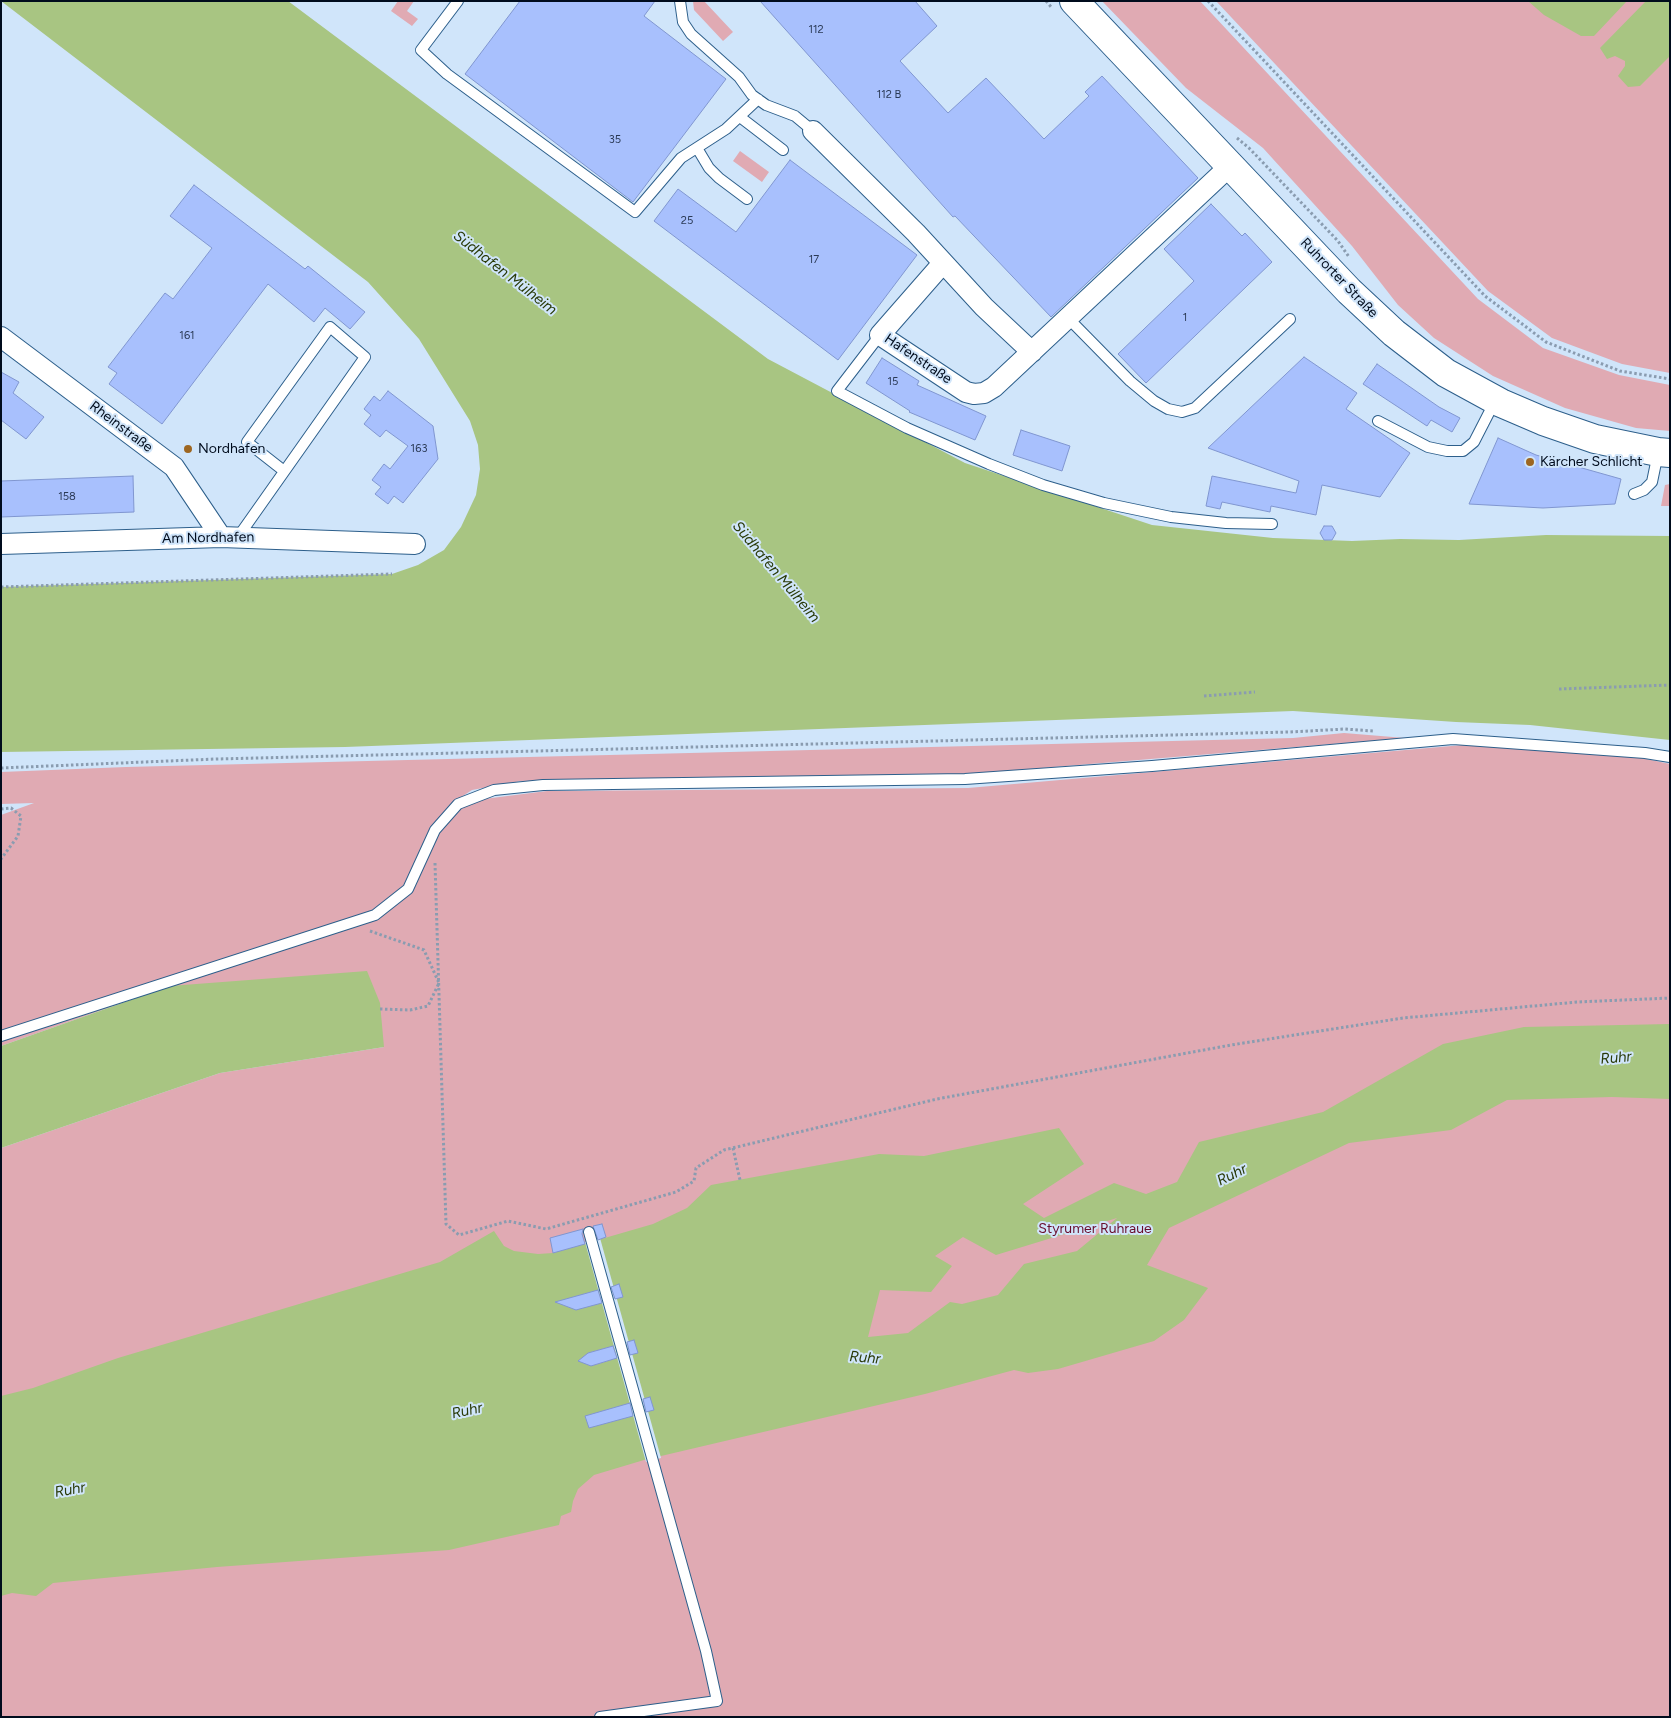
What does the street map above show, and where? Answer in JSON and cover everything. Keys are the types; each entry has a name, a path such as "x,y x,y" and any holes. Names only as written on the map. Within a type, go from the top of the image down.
{"main road":[{"name":"Ruhrorter Straße","path":"1074,1 1240,157 1350,291 1394,333 1446,373 1496,400 1543,421 1595,438 1664,453"}],"street":[{"path":"813,131 984,307 1032,352"},
{"name":"Hafenstraße","path":"943,263 880,336 966,392 974,394 984,393 994,387 1032,352 1240,157"},
{"name":"Rheinstraße","path":"1,337 174,467 230,537"},
{"name":"Am Nordhafen","path":"1,544 230,537 415,544"}],"lane":[{"path":"458,1 420,50 447,74 635,212 682,158 712,139 740,117 758,99"},
{"path":"680,1 683,22 691,34 739,77 752,95 766,105 795,116 813,131"},
{"path":"740,117 784,150"},
{"path":"697,148 709,168 719,178 747,198"},
{"path":"1068,318 1130,381 1154,401 1168,409 1182,412 1195,408 1290,318"},
{"path":"230,537 284,471 365,357 330,327 248,442 284,471"},
{"path":"880,336 837,390 907,428 989,464 1043,485 1104,503 1171,517 1226,523 1272,524"},
{"path":"1378,421 1428,447 1447,451 1463,451 1474,442 1496,400"},
{"path":"1634,494 1644,490 1652,482 1664,453"},
{"path":"1,1036 375,915 408,889 435,830 458,804 494,790 543,785 965,779 1152,766 1453,739 1645,753 1670,757"},
{"path":"589,1232 706,1651 717,1701 600,1717"}],"path":[{"path":"1208,1 1484,296 1546,342 1620,371 1670,380"},
{"path":"1240,157 1338,241 1352,261"},
{"path":"1,586 392,574"},
{"path":"1559,689 1670,685"},
{"path":"1204,696 1255,692"},
{"path":"1,768 216,759 1290,732 1345,729 1374,732"},
{"path":"1,809 11,808 21,816 18,836 1,859"},
{"path":"435,830 446,1224 459,1235 508,1221 546,1229 676,1192 694,1180 696,1168 724,1150 937,1099 1269,1039 1403,1018 1577,1002 1670,998"},
{"path":"348,924 424,950 438,983 428,1006 410,1010 380,1009"},
{"path":"733,1148 740,1180"}],"green space":[{"path":"398,1 414,1 407,11 418,19 412,26 391,11"},
{"path":"693,1 704,1 733,32 723,41 694,10"},
{"path":"1102,1 1200,1 1478,299 1543,348 1619,375 1670,385 1670,431 1636,428 1565,408 1493,376 1434,338 1398,305 1352,246 1263,148 1186,88"},
{"path":"1216,1 1670,1 1670,373 1622,364 1552,338 1488,291"},
{"path":"740,151 769,172 762,182 733,161"},
{"path":"1670,484 1670,506 1661,506 1665,485"},
{"name":"Styrumer Ruhraue","path":"1344,733 1405,738 969,774 521,781 472,790 452,803 547,791 968,788 1463,745 1642,758 1670,764 1670,1717 1,1717 1,1148 220,1073 384,1047 170,986 1,1046 1,815 34,803 1,804 1,772 126,767 1293,738"}],"water":[{"name":"Südhafen Mülheim","path":"1,1 288,1 768,359 965,463 1152,525 1273,538 1352,541 1400,539 1459,540 1546,535 1670,536 1670,740 1530,725 1293,711 345,747 1,752 1,587 392,574 418,565 444,550 461,527 476,495 480,469 478,445 470,421 419,339 368,282"},
{"path":"1528,1 1627,1 1594,36 1581,36 1544,15"},
{"path":"1646,1 1670,1 1670,56 1640,86 1628,87 1618,76 1625,66 1625,61 1615,56 1607,59 1600,48"},
{"path":"367,971 380,1003 384,1047 220,1073 1,1148 1,1046 170,986"},
{"name":"Ruhr","path":"1670,1024 1670,1099 1612,1097 1507,1100 1451,1130 1349,1143 1169,1228 1147,1265 1208,1288 1184,1320 1154,1341 1058,1369 1028,1373 1014,1370 925,1394 644,1460 594,1475 578,1489 571,1512 561,1516 559,1525 449,1550 217,1567 53,1583 36,1596 12,1593 1,1596 1,1396 33,1388 118,1358 440,1262 494,1231 504,1246 514,1251 538,1254 553,1253 653,1224 687,1208 711,1185 879,1154 924,1156 1059,1128 1084,1164 1023,1204 1044,1218 1114,1183 1146,1194 1177,1182 1199,1142 1323,1112 1443,1044 1524,1027","holes":["1117,1218 1077,1251 1024,1264 998,1295 962,1304 950,1302 908,1333 868,1337 880,1290 931,1292 952,1266 935,1256 963,1237 996,1255","613,1346 617,1358 595,1365 584,1358 584,1356 591,1352"]}],"pier":[{"path":"600,1238 661,1458 646,1462 585,1242"}],"building":[{"path":"520,1 655,1 644,16 726,79 633,202 465,74"},
{"path":"760,1 915,1 937,26 900,61 948,113 986,78 1044,139 1089,96 1085,92 1102,76 1198,178 1051,317 955,216 953,217"},
{"path":"790,160 917,255 838,360 654,221 678,189 736,232"},
{"path":"194,185 305,269 308,266 365,312 350,329 325,308 314,322 268,284 162,424 109,384 117,373 108,367 165,293 173,299 212,248 170,216"},
{"path":"1211,204 1242,236 1245,233 1272,262 1146,383 1118,354 1194,281 1164,249"},
{"path":"1304,357 1357,393 1346,409 1410,453 1380,497 1322,485 1316,515 1271,506 1270,512 1222,502 1220,509 1206,506 1212,476 1296,493 1299,481 1208,448"},
{"path":"882,358 919,381 917,385 986,416 975,440 909,412 866,383"},
{"path":"1377,364 1439,407 1460,418 1452,432 1431,420 1427,426 1363,384"},
{"path":"1,372 19,382 13,393 44,417 26,439 1,420"},
{"path":"388,391 433,426 438,459 403,503 394,496 388,504 375,494 381,487 372,480 384,464 390,469 408,446 386,430 380,437 364,424 371,415 364,409 374,396 380,401"},
{"path":"1021,430 1070,446 1062,471 1013,455"},
{"path":"1498,438 1536,455 1621,479 1615,504 1543,508 1469,504"},
{"path":"133,476 134,512 1,517 1,481"},
{"path":"1324,526 1332,526 1336,533 1332,540 1324,540 1320,533"},
{"path":"602,1224 606,1237 598,1240 593,1226"},
{"path":"583,1229 582,1234 585,1244 553,1253 550,1238"},
{"path":"619,1284 623,1297 615,1299 611,1287"},
{"path":"598,1290 602,1303 576,1310 555,1302"},
{"path":"634,1340 638,1353 630,1355 627,1342"},
{"path":"613,1346 617,1358 591,1366 578,1361 588,1353"},
{"path":"650,1397 654,1410 646,1412 643,1399"},
{"path":"630,1403 633,1416 589,1428 585,1416"}],"place":[{"name":"Nordhafen","path":"188,449"},
{"name":"Kärcher Schlicht","path":"1530,462"}]}
